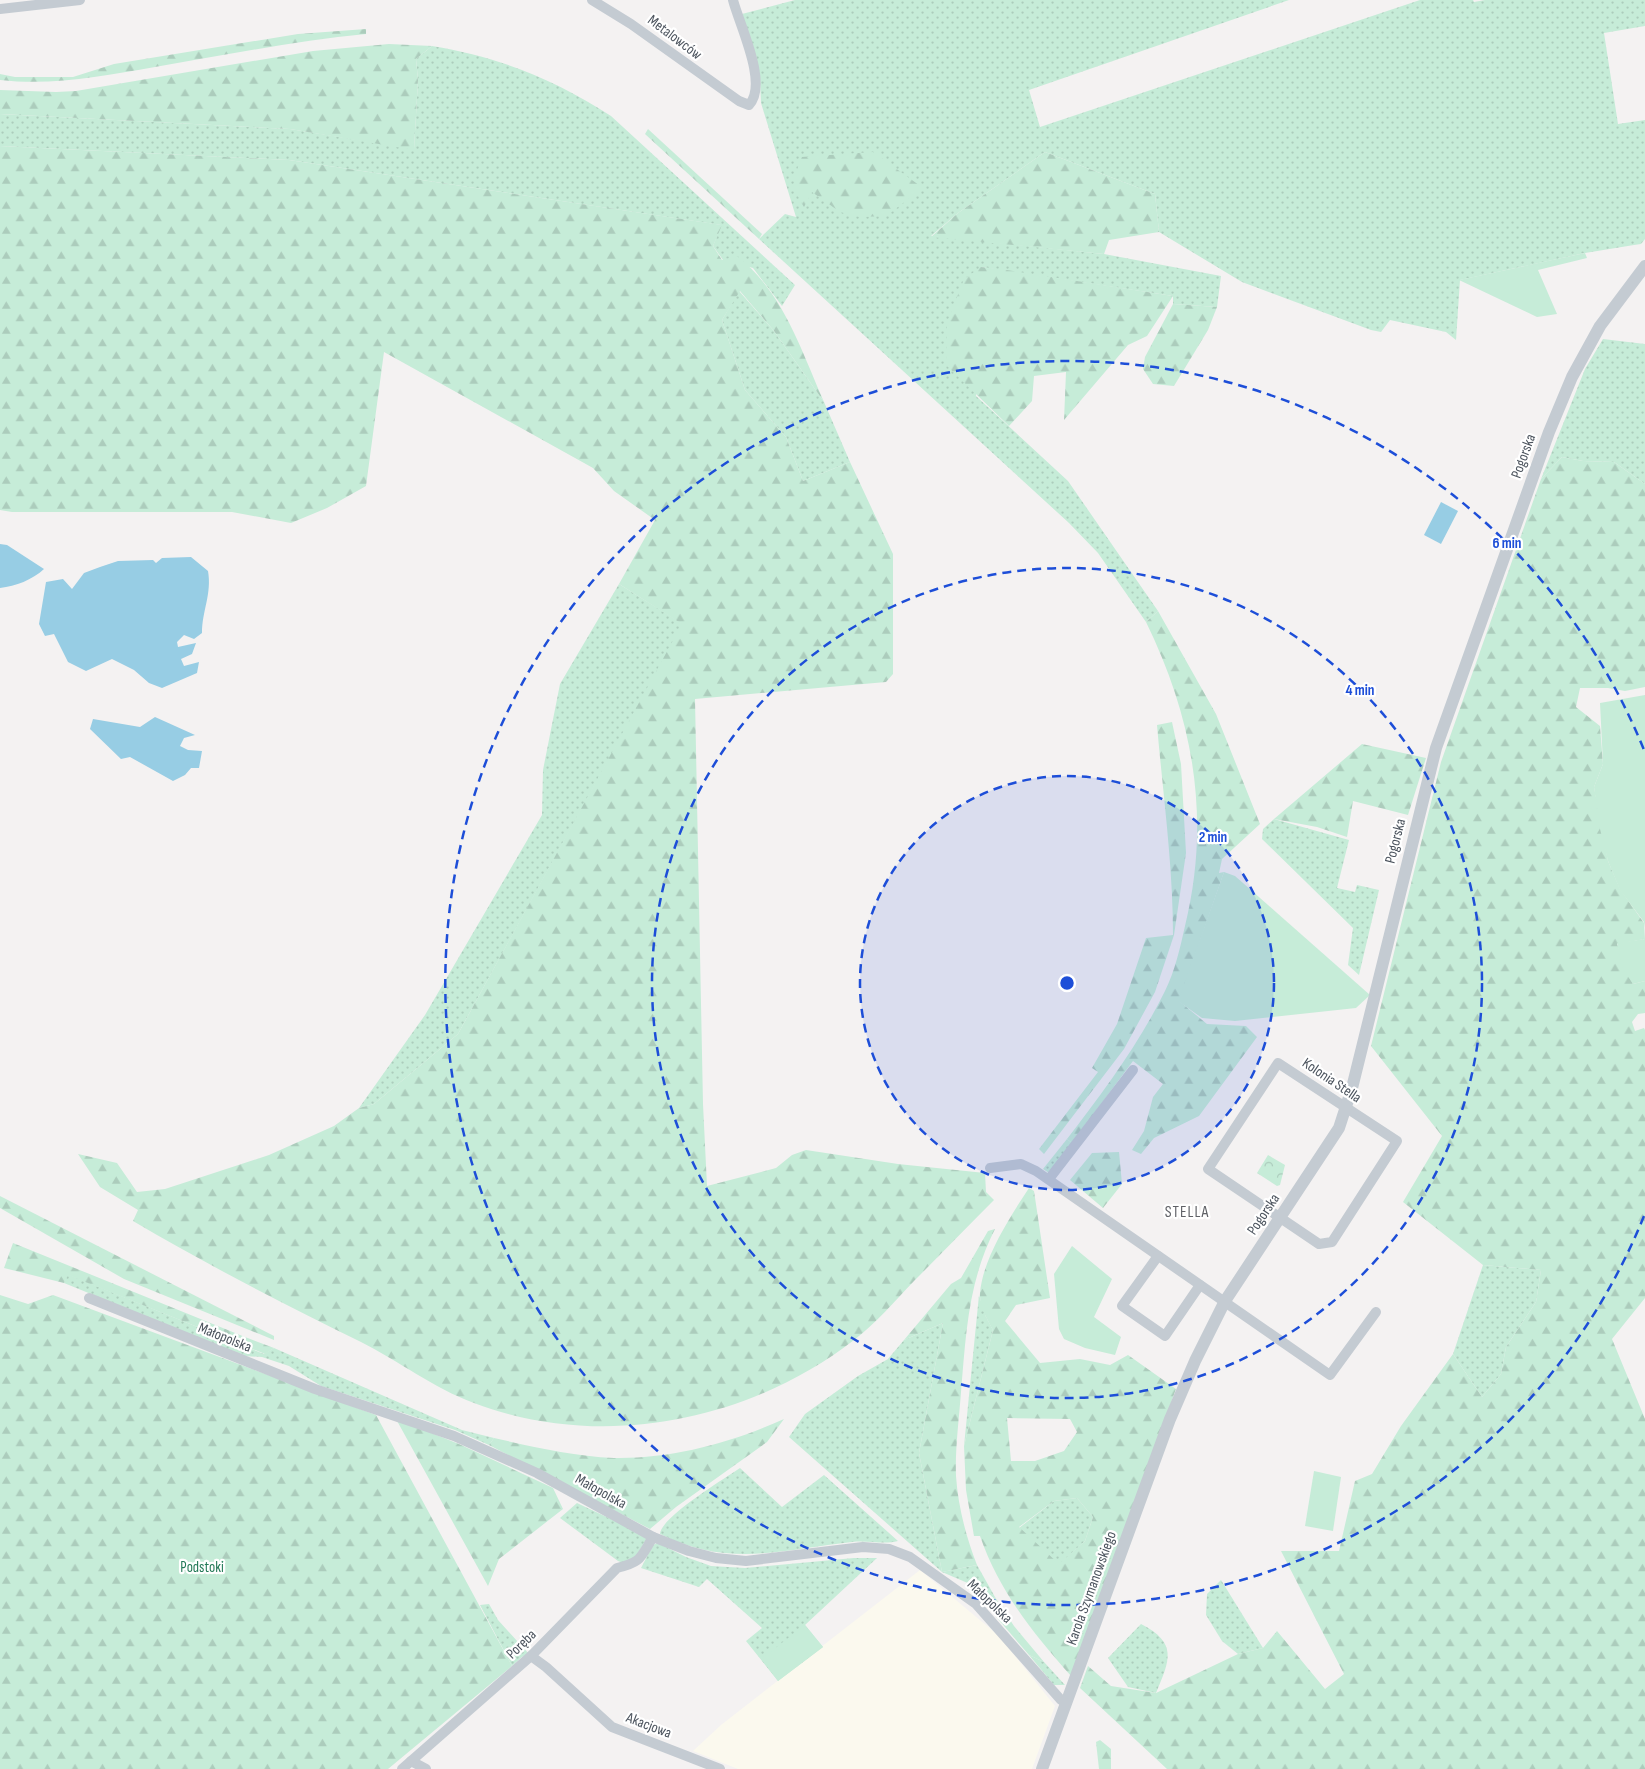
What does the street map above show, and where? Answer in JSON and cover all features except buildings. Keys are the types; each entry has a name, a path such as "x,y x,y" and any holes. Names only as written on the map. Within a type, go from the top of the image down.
{"street":[{"path":"0,9 80,0"},
{"name":"Metalowców","path":"592,0 631,24 739,102 749,105 753,100 756,78 749,46 733,0"},
{"name":"Pogorska","path":"1170,1419 1195,1361 1225,1301 1339,1128 1346,1108 1439,739 1549,432 1572,376 1600,326 1645,266"},
{"name":"Kolonia Stella","path":"1278,1063 1346,1108 1398,1141 1332,1242 1319,1244 1208,1170 1278,1063"},
{"path":"1049,1180 1133,1070"},
{"path":"990,1168 1022,1164 1049,1180 1330,1375 1376,1312"},
{"path":"1158,1256 1122,1306 1165,1336 1200,1285"},
{"name":"Małopolska","path":"89,1298 315,1389 454,1436 537,1473 653,1537 707,1556 746,1561 863,1547 889,1549 910,1557 976,1604 1061,1700 1067,1702"},
{"name":"Karola Szymanowskiego","path":"1042,1769 1170,1419"},
{"name":"Poręba","path":"402,1769 531,1656 617,1568 631,1566 640,1559 653,1537"},
{"name":"Akacjowa","path":"531,1656 546,1667 612,1727 720,1769"},
{"path":"411,1762 426,1769"}],"shaded area":[{"path":"920,1570 999,1636 1055,1706 1032,1769 738,1769 693,1751 721,1725"}],"green space":[{"path":"795,0 1289,0 1029,90 1040,127 1420,0 1473,0 1474,2 1485,0 1645,0 1645,26 1604,33 1618,124 1645,120 1645,239 1641,244 1585,253 1460,280 1456,340 1446,332 1390,320 1381,332 1371,330 1242,282 1159,232 1155,194 1045,152 958,213 931,236 1104,254 1221,276 1217,307 1173,304 1173,296 981,267 976,396 1068,481 1158,611 1146,622 1098,553 1069,523 759,239 785,214 796,217 761,103 760,79 742,14"},
{"path":"366,29 366,34 286,44 97,77 39,82 0,80 0,74 15,77 73,77 114,64 298,34"},
{"path":"389,44 432,46 416,59 418,80 414,150 290,129 0,114 0,90 76,91 313,51"},
{"path":"432,46 480,56 525,71 547,80 611,116 795,285 782,306 753,268 723,260 713,246 721,225 289,160 0,146 0,114 290,129 414,149 418,80 416,59"},
{"path":"648,129 762,234 759,239 645,134"},
{"path":"0,146 289,160 722,225 713,246 722,260 737,256 753,270 767,287 789,323 824,402 774,331 740,291 722,320 745,390 786,437 803,481 850,462 893,554 893,674 886,682 695,699 703,1104 707,1186 776,1168 792,1155 806,1150 898,1164 985,1173 986,1192 994,1200 878,1319 854,1340 812,1368 768,1391 721,1409 672,1420 622,1426 572,1425 522,1417 474,1403 444,1390 375,1349 218,1269 133,1221 138,1210 100,1187 78,1154 117,1163 137,1192 165,1189 269,1155 334,1126 359,1108 374,1104 458,1034 682,624 619,584 655,520 614,491 593,468 384,352 366,486 327,508 291,523 232,512 12,512 0,510"},
{"path":"873,152 923,188 886,216 860,217 840,212 812,192 804,207 797,194 795,182 802,157"},
{"path":"1045,152 1155,194 1159,232 1109,240 1104,254 931,237 958,213"},
{"path":"1585,253 1587,258 1538,270 1557,314 1537,317 1459,280"},
{"path":"981,267 1173,296 1147,336 1128,345 1064,420 1066,372 1034,376 1032,401 1009,426 946,365 947,323 964,279"},
{"path":"739,291 774,331 824,402 850,462 803,481 786,437 745,390 722,320"},
{"path":"1173,304 1217,307 1208,330 1174,386 1153,384 1143,369 1145,357"},
{"path":"1603,339 1645,344 1645,484 1614,462 1583,461 1562,457 1541,479 1585,369"},
{"path":"1562,457 1583,461 1614,462 1645,484 1645,687 1625,691 1608,688 1580,688 1576,707 1600,726 1603,764 1594,787 1608,861 1620,889 1644,923 1645,939 1617,944 1633,984 1645,981 1645,1013 1638,1014 1632,1022 1635,1031 1644,1028 1645,1030 1645,1298 1612,1339 1645,1419 1645,1769 1167,1769 1080,1688 1088,1666 1111,1686 1156,1693 1238,1654 1263,1648 1277,1631 1325,1689 1344,1674 1281,1551 1339,1551 1355,1481 1372,1474 1401,1426 1453,1354 1482,1397 1501,1374 1506,1347 1536,1302 1541,1270 1483,1265 1403,1202 1442,1136 1371,1046 1441,762 1541,479"},
{"path":"619,584 683,624 458,1034 374,1104 359,1108 425,1015 542,815 543,770 560,684"},
{"path":"1158,611 1216,714 1260,824 1222,859 1219,873 1224,872 1179,1001 1207,1024 1246,1026 1257,1037 1199,1116 1154,1138 1141,1154 1132,1150 1144,1131 1153,1097 1163,1084 1133,1061 1072,1143 1067,1139 1132,1049 1165,991 1172,976 1179,951 1193,887 1197,848 1197,809 1193,771 1186,733 1176,696 1163,659 1146,622"},
{"path":"1645,695 1645,928 1644,922 1620,890 1608,861 1600,829 1594,787 1603,764 1600,703"},
{"path":"1172,722 1181,764 1186,853 1174,935 1155,992 1124,1049 1044,1154 1039,1149 1098,1072 1092,1068 1117,1024 1146,938 1173,935 1170,856 1157,725"},
{"path":"1362,744 1426,758 1408,815 1353,801 1347,837 1317,827 1274,819"},
{"path":"1274,819 1349,840 1337,888 1355,892 1357,885 1379,890 1359,975 1348,965 1353,928 1262,839 1263,829"},
{"path":"1224,872 1235,876 1370,995 1356,1008 1235,1021 1202,1018 1178,1001"},
{"path":"1645,939 1645,981 1633,984 1623,969 1617,943"},
{"path":"1067,1139 1072,1143 1049,1173 1043,1169"},
{"path":"1119,1152 1122,1184 1103,1208 1070,1180 1092,1153"},
{"path":"1268,1155 1285,1165 1280,1185 1277,1186 1257,1173"},
{"path":"1029,1188 1034,1191 1050,1298 1016,1305 1005,1321 1040,1363 1080,1359 1110,1365 1128,1355 1176,1389 1071,1676 1043,1644 1018,1610 997,1575 980,1536 974,1536 966,1490 964,1446 993,1330 982,1307 980,1293 982,1280 998,1238","holes":["1007,1418 1070,1419 1077,1432 1064,1451 1035,1461 1011,1461","1077,1498 1093,1517 1085,1541 1059,1564 1019,1527 1054,1501"]},
{"path":"0,1196 274,1336 274,1340 124,1279 0,1208"},
{"path":"995,1229 979,1269 970,1309 957,1445 956,1476 959,1499 969,1544 977,1565 942,1572 919,1453 943,1323 904,1340 951,1284 961,1278 988,1231"},
{"path":"13,1243 274,1348 265,1354 68,1275 64,1283 4,1268"},
{"path":"1072,1246 1112,1279 1094,1317 1121,1337 1115,1355 1085,1348 1064,1339 1059,1329 1054,1274"},
{"path":"1483,1265 1541,1270 1536,1302 1506,1347 1501,1374 1482,1397 1453,1354"},
{"path":"67,1274 264,1354 274,1348 462,1430 494,1438 489,1445 455,1430 321,1386 289,1366 262,1357 243,1356 64,1283"},
{"name":"Podstoki","path":"0,1295 28,1304 53,1295 376,1415 512,1666 388,1769 0,1769"},
{"path":"979,1295 986,1317 993,1330 964,1446"},
{"path":"943,1323 919,1453 942,1572 789,1437 805,1414 858,1376 888,1359 904,1340"},
{"path":"396,1419 459,1444 553,1488 563,1509 499,1559 488,1586"},
{"path":"784,1419 767,1442 676,1507 650,1529 489,1445 494,1438 554,1451 599,1457 636,1458 701,1448 764,1428"},
{"path":"740,1468 782,1507 824,1475 898,1541 887,1543 858,1542 778,1552 732,1554 709,1551 660,1534 671,1518 708,1489"},
{"path":"1314,1471 1341,1477 1333,1531 1305,1526"},
{"path":"1077,1498 1093,1517 1085,1541 1059,1565 1019,1528 1054,1501"},
{"path":"577,1503 647,1538 634,1560 623,1563 618,1561 560,1518"},
{"path":"658,1543 686,1557 711,1566 745,1568 854,1558 877,1558 805,1625 823,1647 778,1681 746,1641 762,1628 707,1579 699,1587 641,1568 653,1545"},
{"path":"977,1565 995,1597 986,1605 970,1584 942,1572"},
{"path":"1221,1580 1263,1648 1238,1654 1222,1641 1206,1615 1207,1594"},
{"path":"995,1597 1014,1626 1044,1662 1029,1655 986,1605"},
{"path":"489,1604 498,1620 529,1654 522,1657 512,1666 480,1605"},
{"path":"1141,1624 1161,1638 1166,1645 1168,1653 1165,1671 1156,1693 1128,1687 1108,1658"},
{"path":"805,1625 823,1647 778,1681 761,1659"},
{"path":"1029,1655 1044,1662 1065,1685 1054,1685"},
{"path":"1100,1740 1111,1749 1111,1769 1099,1769 1096,1742"}],"water":[{"path":"1441,502 1458,511 1441,544 1424,535"},
{"path":"0,544 7,545 44,569 24,582 0,588"},
{"path":"191,557 208,571 209,587 202,633 194,639 184,635 177,642 178,647 196,643 192,654 181,659 184,666 199,662 197,673 162,688 149,683 134,670 112,659 86,671 68,662 54,634 45,636 39,624 46,582 63,579 72,589 84,573 118,561 153,560 156,563 162,558"},
{"path":"155,717 195,735 184,738 180,746 188,750 202,751 199,768 191,768 185,775 173,781 130,757 121,759 90,729 93,719 140,727"}],"district":[{"name":"STELLA","path":"1187,1211"}]}
